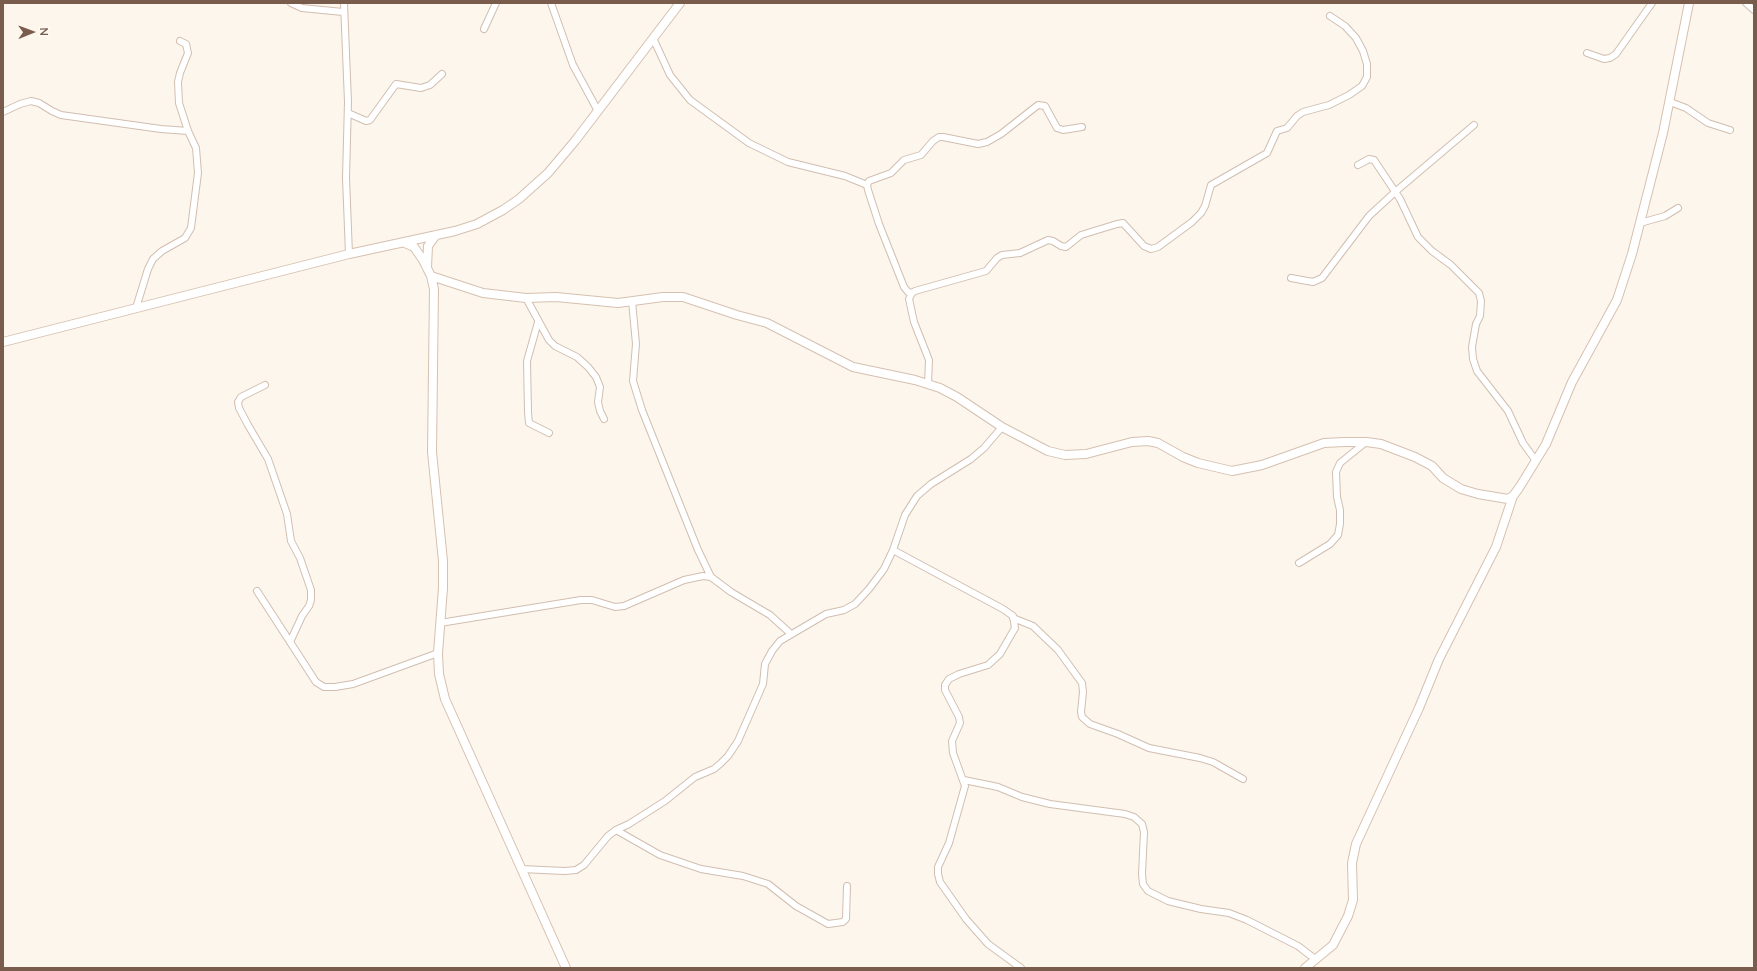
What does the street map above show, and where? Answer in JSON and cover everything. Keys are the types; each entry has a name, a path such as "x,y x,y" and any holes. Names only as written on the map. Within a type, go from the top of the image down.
{"street":[{"path":"291,3 302,8 343,12"},
{"path":"344,3 343,12 348,113 346,178 349,254"},
{"path":"484,29 496,3"},
{"path":"552,3 573,65 598,111"},
{"path":"3,342 349,254 405,243 477,224 503,210 519,199 539,182 562,157 679,3"},
{"path":"1587,53 1604,58 1610,58 1616,54 1652,3"},
{"path":"1305,968 1333,944 1348,916 1353,900 1352,863 1356,844 1419,708 1439,659 1496,547 1513,496 1546,444 1572,382 1617,300 1632,254 1670,102 1689,3"},
{"path":"1746,3 1754,10"},
{"path":"928,384 929,360 914,322 909,299 912,294 921,289 986,271 997,258 1002,255 1020,253 1048,240 1066,247 1081,235 1117,224 1123,223 1144,246 1150,249 1158,247 1192,222 1201,213 1205,206 1211,185 1268,153 1276,134 1287,128 1297,116 1349,95 1362,86 1367,77 1367,64 1363,51 1356,38 1345,26 1330,16"},
{"path":"653,38 670,75 690,100 749,143 788,162 845,176 867,184"},
{"path":"136,308 152,259 185,238 191,228 198,173 196,148 188,132 179,103 178,91 180,73 188,53 188,47 186,44 180,41"},
{"path":"348,113 366,121 370,120 396,84 421,88 430,85 442,74"},
{"path":"3,112 20,104 31,101 39,103 61,115 188,132"},
{"path":"1670,102 1686,108 1708,123 1730,130"},
{"path":"867,184 872,178 891,172 904,160 921,155 933,141 939,137 943,136 981,144 1001,134 1038,104 1045,106 1057,128 1064,130 1082,127"},
{"path":"1291,278 1313,282 1322,278 1369,216 1474,125"},
{"path":"1358,165 1369,159 1374,160 1395,192 1418,237 1432,251 1451,265 1479,293 1481,301 1480,316 1476,324 1472,347 1473,359 1477,371 1508,411 1523,443 1536,461"},
{"path":"867,184 879,224 904,287 912,294"},
{"path":"1640,223 1665,216 1678,208"},
{"path":"427,267 428,246 436,235"},
{"path":"405,243 414,247 427,267 431,276 435,299 432,384 432,452 443,561 443,588 438,653 439,674 445,699 566,968"},
{"path":"431,276 483,293 526,298 556,298 618,302 683,296 737,315 767,323 853,367 915,380 940,388 958,397 1002,427 1048,451 1065,455 1086,454 1132,442 1148,440 1158,443 1183,457 1198,463 1232,471 1262,465 1324,443 1366,442 1381,444 1415,457 1432,466 1443,478 1461,489 1497,498 1508,499 1513,496"},
{"path":"526,298 549,340 555,346 577,358 588,367 596,377 600,387 598,402 604,419"},
{"path":"632,301 636,344 634,381 640,403 698,550 711,577 731,592 770,615 791,634"},
{"path":"538,322 527,361 529,423 549,433"},
{"path":"265,385 241,397 238,402 239,408 268,459 287,514 291,541 300,558 311,590 311,600 309,606 290,642"},
{"path":"521,869 576,870 584,865 608,836 616,830 629,824 665,801 695,777 714,769 728,756 738,741 763,684 765,664 772,651 780,641 826,614 844,610 855,604 869,589 884,569 893,550 904,515 917,496 931,484 971,459 984,448 1002,427"},
{"path":"1298,563 1330,544 1338,535 1340,510 1335,486 1336,472 1340,463 1366,442"},
{"path":"893,550 1003,609 1013,618 1033,626 1058,650 1082,683 1083,692 1081,712 1082,717 1090,724 1118,734 1149,748 1213,762 1243,779"},
{"path":"440,623 581,600 592,600 616,607 624,606 684,580 703,576 711,577"},
{"path":"257,591 316,682 324,687 353,684 438,653"},
{"path":"1013,618 1015,628 1000,654 988,665 959,674 949,679 944,685 945,690 959,717 960,723 952,741 953,753 964,780 964,792 949,843 938,867 938,874 940,882 966,919 988,944 1021,968"},
{"path":"964,780 998,787 1022,797 1050,804 1126,814 1134,817 1142,824 1144,832 1142,874 1143,884 1148,891 1168,902 1229,913 1247,920 1298,946 1314,959"},
{"path":"616,830 660,855 701,869 743,876 768,884 796,906 828,924 843,922 846,918 847,886"}]}
